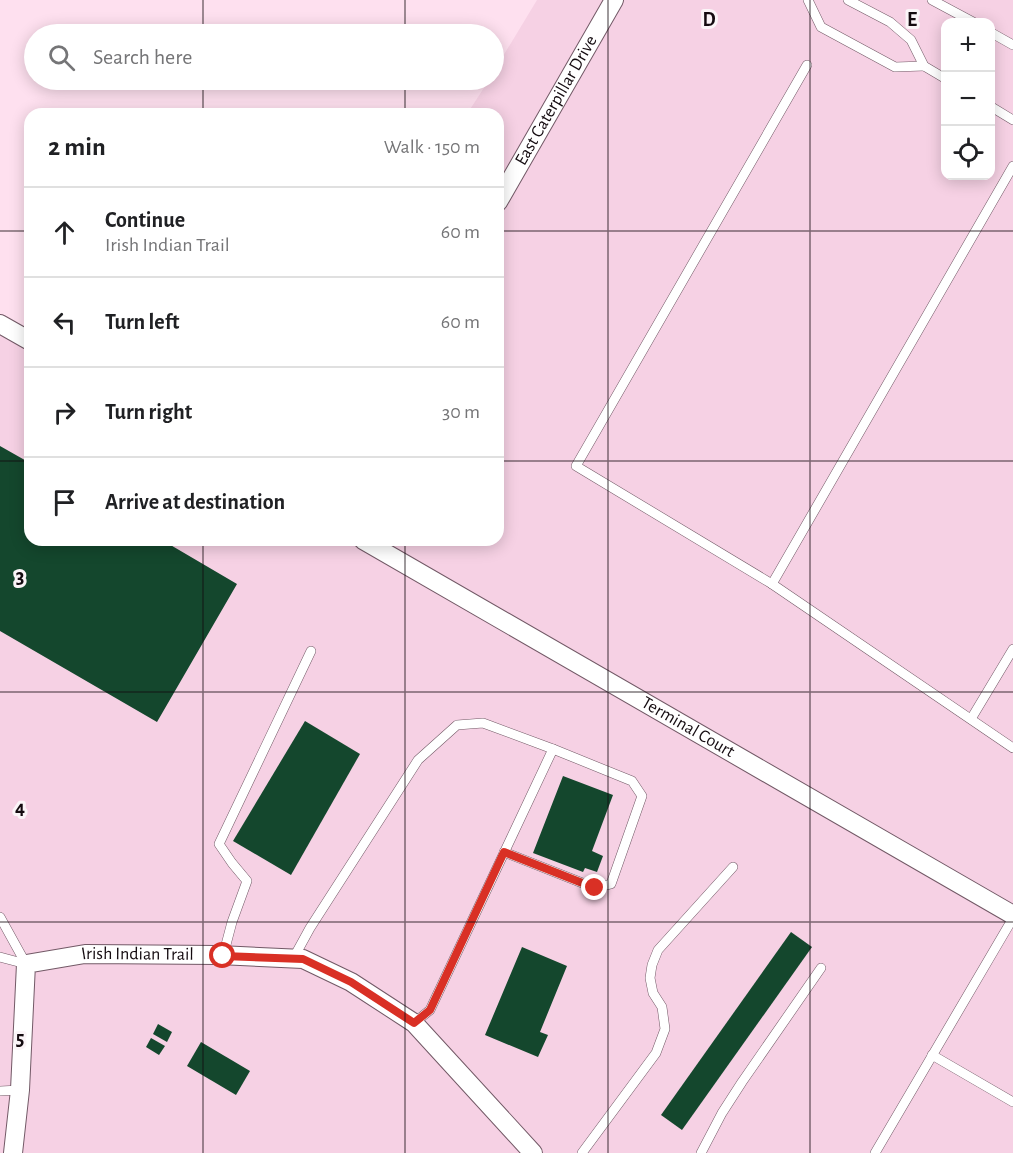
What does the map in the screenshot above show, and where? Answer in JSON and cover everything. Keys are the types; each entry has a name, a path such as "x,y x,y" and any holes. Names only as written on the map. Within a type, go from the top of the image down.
{"street":[{"name":"East Caterpillar Drive","path":"504,192 614,0"},
{"path":"0,324 24,338"},
{"name":"Terminal Court","path":"373,546 1013,917"},
{"name":"Irish Indian Trail","path":"26,964 85,954 303,959 351,982 414,1023 533,1153"},
{"path":"13,1153 20,1090 26,964"}],"lane":[{"path":"808,0 821,27 895,67 924,66"},
{"path":"848,0 890,22 910,40 924,66 941,77"},
{"path":"932,0 966,18"},
{"path":"995,35 1013,45"},
{"path":"807,65 576,466 772,585 1013,748"},
{"path":"995,109 1013,120"},
{"path":"772,585 1013,166"},
{"path":"971,719 1013,649"},
{"path":"223,956 247,881 219,843 311,651"},
{"path":"293,959 310,928 417,760 457,725 483,723 553,749 632,781 642,796 611,884 595,888 504,852"},
{"path":"414,1023 430,1010 553,749"},
{"path":"582,1153 656,1053 665,1029 662,1007 653,993 650,978 658,950 733,867"},
{"path":"0,917 26,964"},
{"path":"875,1153 1013,917"},
{"path":"0,957 26,964"},
{"path":"701,1153 722,1113 742,1082 821,968"},
{"path":"932,1055 1013,1102"},
{"path":"0,1091 20,1090"}],"shaded area":[{"path":"537,0 1013,0 1013,1153 0,1153 0,330 24,340 24,546 504,546 504,108 471,108 483,90 504,90 504,54"}],"building":[{"path":"0,446 24,460 24,546 172,546 237,584 157,722 0,631"},
{"path":"305,721 360,754 291,875 233,841"},
{"path":"563,776 613,795 592,851 603,856 597,872 585,868 583,872 533,853"},
{"path":"791,932 812,947 682,1130 661,1115"},
{"path":"522,947 567,966 540,1032 548,1035 538,1057 485,1035"},
{"path":"158,1024 172,1032 167,1042 153,1034"},
{"path":"151,1038 165,1046 159,1055 146,1047"},
{"path":"201,1042 250,1071 236,1095 187,1066"}],"route":[{"path":"223,956 303,959 351,982 414,1023 430,1010 504,852 595,888"}]}
